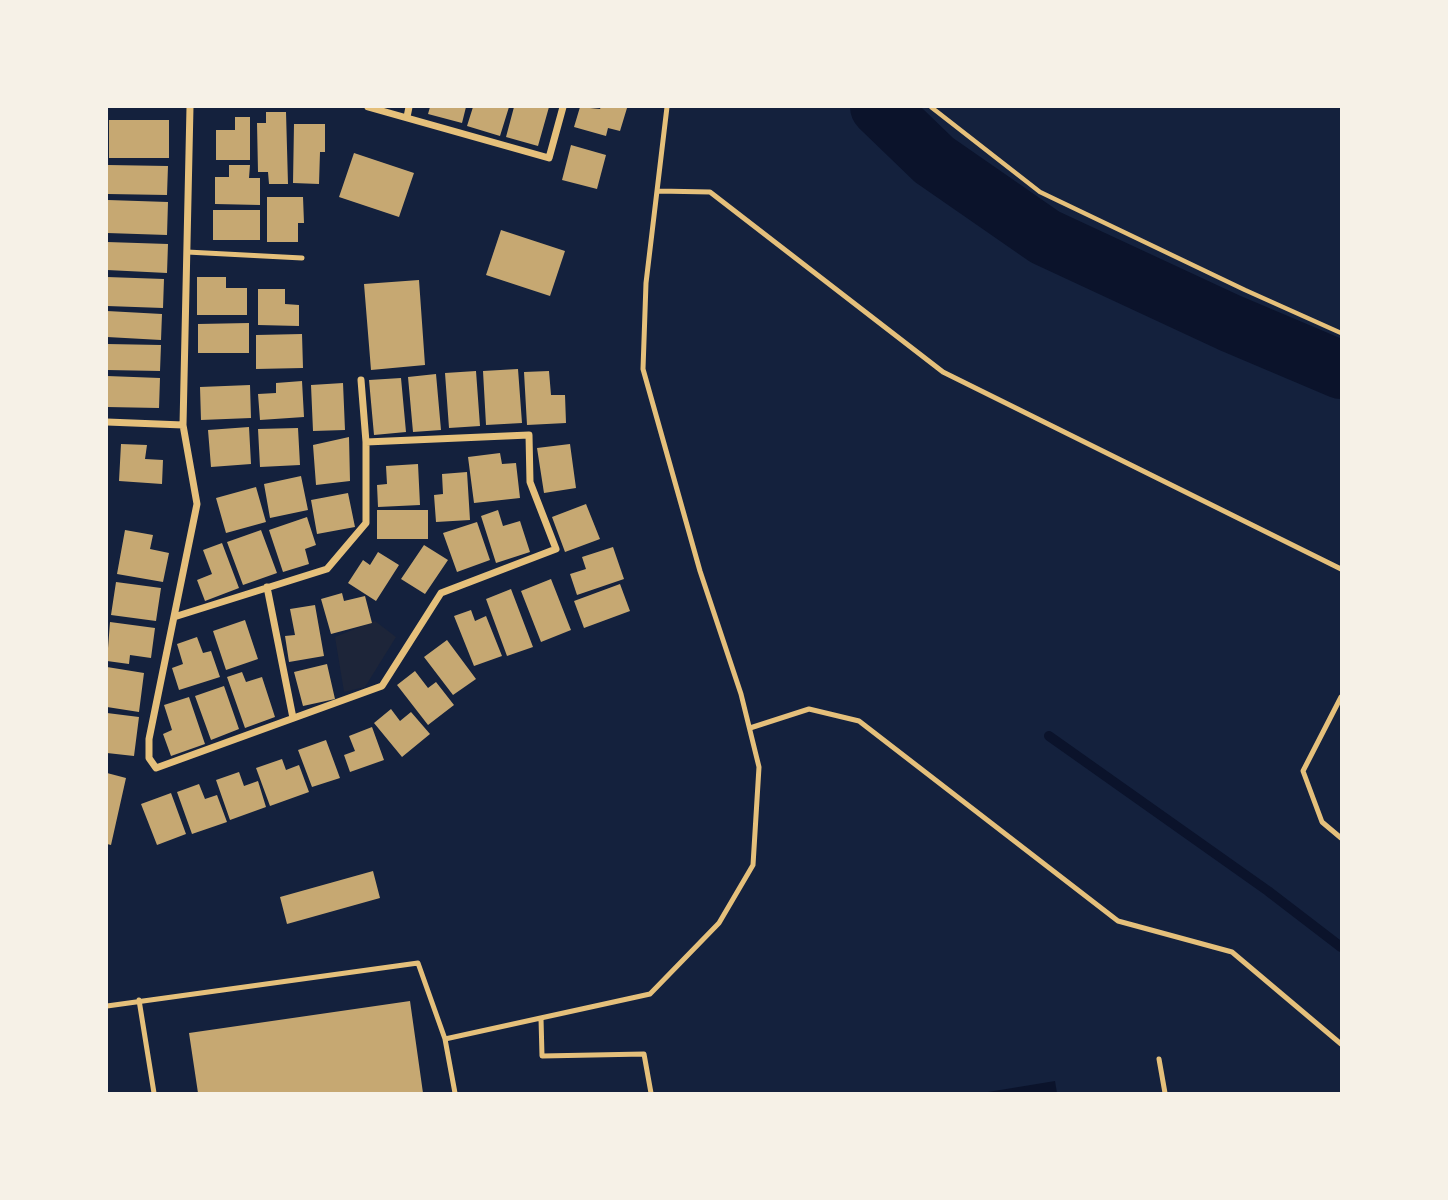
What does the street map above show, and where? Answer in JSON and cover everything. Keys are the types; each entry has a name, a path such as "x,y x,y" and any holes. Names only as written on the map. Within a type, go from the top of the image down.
{"street":[{"path":"190,107 183,425 197,504 149,739 149,758 156,768 382,686 441,593 556,549 530,482 529,435 366,442"},
{"path":"368,107 549,158 563,107"},
{"path":"407,117 409,107"},
{"path":"174,617 327,569 366,523 366,442 361,380"},
{"path":"107,422 183,425"},
{"path":"267,587 293,719"}],"lane":[{"path":"445,1040 650,994 719,923 753,865 759,767 741,694 700,571 643,369 646,283 667,107"},
{"path":"658,191 710,192 943,372 1341,569"},
{"path":"187,252 302,258"},
{"path":"1341,698 1303,771 1322,822 1341,838"},
{"path":"750,728 809,709 859,721 1118,921 1232,952 1341,1044"},
{"path":"107,1006 418,962 445,1040 455,1093"},
{"path":"139,1000 154,1093"},
{"path":"541,1018 542,1056 643,1055 651,1093"},
{"path":"1159,1059 1165,1093"}],"path":[{"path":"931,107 1040,192 1341,333"}],"shaded area":[{"path":"375,621 396,637 365,687 344,692 335,637"},
{"path":"1055,1081 1057,1093 982,1093"}],"building":[{"path":"430,107 466,107 462,123 428,114"},
{"path":"473,107 509,107 500,136 467,126"},
{"path":"514,107 549,107 538,146 506,137"},
{"path":"580,107 627,108 620,131 608,128 606,136 574,127"},
{"path":"266,112 286,112 288,184 269,184 268,172 258,172 257,123 266,123"},
{"path":"235,117 250,117 250,160 216,160 216,130 235,130"},
{"path":"109,120 169,120 169,158 109,158"},
{"path":"294,124 325,124 325,152 320,152 319,184 293,183"},
{"path":"571,145 606,155 597,189 562,180"},
{"path":"354,153 414,173 399,217 339,197"},
{"path":"108,165 168,166 167,195 108,194"},
{"path":"229,165 250,165 249,178 260,178 260,205 215,204 215,177 229,177"},
{"path":"267,197 303,197 304,223 298,223 298,242 267,242"},
{"path":"108,200 168,202 167,235 107,233"},
{"path":"213,210 260,210 260,240 213,240"},
{"path":"501,230 565,251 550,296 486,275"},
{"path":"107,242 168,244 167,273 107,270"},
{"path":"107,277 164,279 163,308 107,306"},
{"path":"197,277 226,277 226,288 247,288 247,315 197,315"},
{"path":"419,280 425,365 371,370 364,284"},
{"path":"258,289 285,289 285,304 299,305 299,326 258,325"},
{"path":"107,311 162,314 161,340 107,337"},
{"path":"249,323 249,353 198,353 198,324"},
{"path":"302,334 303,368 256,369 256,335"},
{"path":"107,344 161,345 160,371 107,370"},
{"path":"518,369 522,423 486,425 483,371"},
{"path":"476,371 480,426 449,428 445,373"},
{"path":"549,371 551,395 565,395 566,423 527,425 524,372"},
{"path":"436,374 441,430 413,432 408,377"},
{"path":"107,376 160,378 159,408 107,407"},
{"path":"401,378 406,432 374,435 369,380"},
{"path":"302,381 304,417 260,420 258,394 276,393 276,383"},
{"path":"343,383 345,430 313,431 311,385"},
{"path":"250,385 251,418 201,420 200,387"},
{"path":"249,427 251,464 211,467 208,430"},
{"path":"298,428 300,465 260,467 258,429"},
{"path":"349,437 350,481 316,485 313,445"},
{"path":"121,444 147,445 145,459 163,460 162,484 119,481"},
{"path":"570,444 576,488 544,493 537,448"},
{"path":"500,453 502,464 516,463 520,498 474,503 468,457"},
{"path":"418,464 420,505 378,507 377,485 387,484 386,466"},
{"path":"467,472 470,520 436,522 434,495 443,494 442,474"},
{"path":"301,476 308,510 270,518 264,484"},
{"path":"256,487 266,522 226,533 216,498"},
{"path":"348,493 355,527 317,534 311,500"},
{"path":"586,504 600,539 565,552 552,517"},
{"path":"377,510 428,510 428,539 377,539"},
{"path":"498,510 503,526 520,521 530,552 496,563 481,516"},
{"path":"307,517 316,545 305,549 309,564 283,572 269,530"},
{"path":"477,522 490,560 457,572 443,533"},
{"path":"125,530 153,535 150,549 169,553 163,582 117,574"},
{"path":"261,530 277,573 243,585 227,542"},
{"path":"222,543 239,588 205,601 197,580 212,574 203,550"},
{"path":"424,545 448,560 425,594 401,579"},
{"path":"613,547 624,579 577,595 570,574 586,569 582,557"},
{"path":"378,552 399,565 376,601 348,583 363,560 370,565"},
{"path":"551,579 571,630 541,642 521,591"},
{"path":"116,582 161,588 156,621 111,615"},
{"path":"620,584 630,611 584,628 574,601"},
{"path":"511,589 533,647 507,656 486,599"},
{"path":"342,593 344,601 365,596 372,623 331,634 321,599"},
{"path":"315,605 324,656 289,662 285,636 295,635 290,609"},
{"path":"471,610 475,621 486,616 502,656 474,666 454,616"},
{"path":"245,620 258,659 226,670 213,631"},
{"path":"110,622 155,628 151,658 130,655 129,664 107,661"},
{"path":"197,637 203,653 211,651 220,677 179,690 172,668 183,664 177,644"},
{"path":"447,640 476,679 453,695 424,657"},
{"path":"327,664 335,699 303,706 294,672"},
{"path":"107,667 144,673 139,712 107,707"},
{"path":"415,671 428,688 436,682 454,705 428,725 397,685"},
{"path":"242,672 246,682 262,677 275,717 245,728 227,677"},
{"path":"224,686 239,729 211,740 195,696"},
{"path":"189,697 205,744 171,756 163,734 172,730 164,705"},
{"path":"391,709 400,721 411,712 430,734 402,757 374,723"},
{"path":"107,713 139,717 134,756 107,753"},
{"path":"372,727 384,760 350,772 344,755 355,751 349,736"},
{"path":"326,740 340,778 312,787 298,750"},
{"path":"282,759 286,770 299,765 309,792 270,806 256,768"},
{"path":"239,772 244,786 258,781 266,807 230,820 216,780"},
{"path":"107,773 126,778 111,845 107,844"},
{"path":"199,784 205,799 217,795 227,822 192,834 177,792"},
{"path":"171,793 186,834 157,845 141,804"},
{"path":"373,871 380,898 287,924 280,897"},
{"path":"410,1001 423,1093 198,1093 189,1033"}],"waterway":[{"path":"879,107 934,160 1045,237 1230,323 1341,370"},
{"path":"1049,736 1268,891 1341,947"}]}
